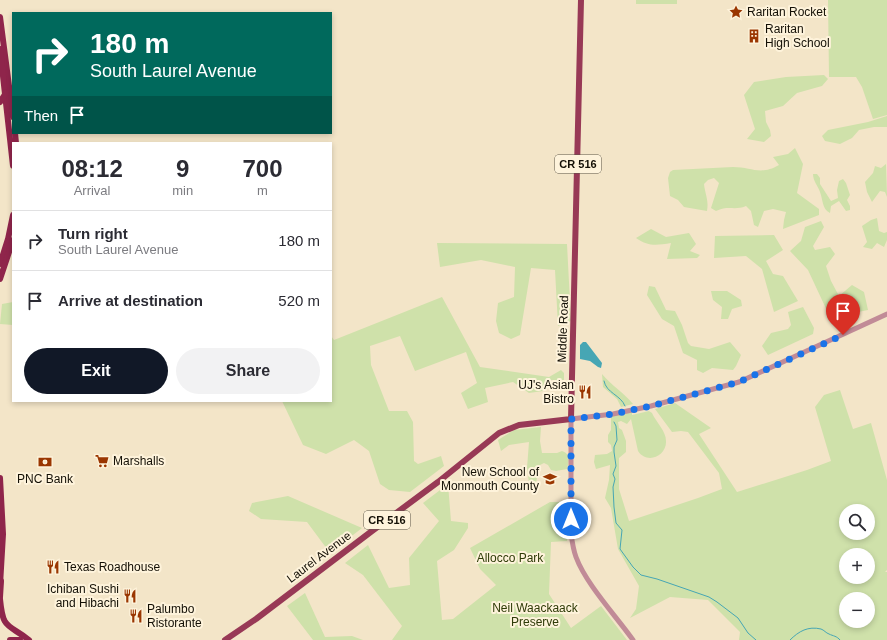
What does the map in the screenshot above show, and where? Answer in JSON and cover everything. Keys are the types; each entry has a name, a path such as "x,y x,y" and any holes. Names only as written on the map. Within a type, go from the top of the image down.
{"highway":[{"path":"0,17 12,149"},
{"path":"0,49 10,115"},
{"path":"0,102 6,93"},
{"path":"0,108 10,115"},
{"path":"0,264 12,220"},
{"path":"0,279 12,243"},
{"path":"0,478 3,534 0,582 2,614 4,622 13,631 29,640"},
{"path":"10,640 20,640"}],"main road":[{"name":"Middle Road","path":"571,419 581,0"},
{"name":"Laurel Avenue","path":"224,640 256,619 438,482 499,433 519,424 571,419"}],"street":[{"path":"571,419 613,414 651,406 739,382 887,314"},
{"name":"Middle Road","path":"571,419 571,533 574,551 580,565 593,586 634,640"}],"green space":[{"path":"636,0 677,0 677,4 636,4"},
{"path":"828,0 887,0 887,115 873,119 862,87 856,77 829,77"},
{"path":"824,75 828,79 822,86 797,93 783,106 765,111 766,122 771,136 764,142 747,139 755,129 744,95 754,82 786,77"},
{"path":"887,116 887,127 874,127 859,130 852,138 840,144 825,141 822,136 828,130 868,122"},
{"path":"795,148 803,164 797,193 819,209 819,215 783,229 786,212 773,209 764,211 758,227 754,225 751,211 746,206 738,208 724,208 716,211 711,208 719,183 714,178 708,180 704,184 707,200 707,211 684,207 678,200 670,196 668,178 670,172 673,170 740,167 766,170 779,165 773,157 788,154"},
{"path":"886,164 887,197 885,192 880,191 872,202 867,192 865,182 873,173 875,166 881,168"},
{"path":"813,174 817,174 820,178 820,184 831,201 838,198 837,190 839,181 843,179 850,195 847,200 850,210 846,211 839,201 831,206 830,213 827,211 824,207"},
{"path":"877,218 879,231 884,233 887,232 887,240 884,247 877,243 872,249 863,247 867,242 862,226"},
{"path":"821,221 824,227 813,246 815,250 830,247 835,254 826,266 831,281 839,296 852,285 864,292 868,310 838,316 829,315 808,270 790,251 801,241 805,227"},
{"path":"651,229 666,237 689,233 696,244 690,251 700,255 697,258 667,259 671,243 657,245 649,244 636,238"},
{"path":"774,235 783,250 766,261 773,274 783,276 798,301 774,312 762,269 746,256 714,258 715,236"},
{"path":"437,243 567,244 571,321 558,326 555,270 531,268 520,335 511,339 499,333 496,321 498,303 514,297 515,267 481,260 440,267"},
{"path":"649,286 655,287 666,310 675,311 682,325 688,343 691,346 709,349 730,342 741,355 733,370 712,368 703,373 697,370 697,360 683,353 674,326 662,319 647,295"},
{"path":"711,291 727,291 741,300 742,306 732,309 728,319 721,319 722,307 713,300"},
{"path":"442,297 480,367 549,377 561,370 564,373 564,380 550,380 543,391 529,393 513,382 485,388 488,402 468,409 461,393 477,383 466,352 415,371 400,336 370,346 371,365 389,411 407,411 413,422 414,461 418,464 441,456 444,466 410,492 389,490 380,484 369,451 354,440 326,454 303,445 282,402 332,402 332,337 334,340"},
{"path":"12,302 12,325 0,324 2,304"},
{"path":"803,307 814,328 813,334 768,355 762,346 771,333 788,329 791,325 788,312"},
{"path":"602,374 633,404 621,407 617,399 603,387"},
{"path":"840,390 853,429 871,423 887,480 887,570 885,572 887,572 887,640 739,640 740,632 708,600 670,597 630,618 636,609 639,586 618,549 611,508 605,498 609,480 610,465 596,469 594,462 595,455 607,454 612,451 611,445 608,442 608,435 611,430 611,415 632,412 632,415 649,411 652,413 666,437 665,446 660,454 656,457 646,457 638,451 631,419 627,424 621,421 618,422 619,428 622,430 626,441 626,452 619,458 619,489 629,521 722,489 719,473 688,432 672,432 655,409 675,403 711,428 699,434 737,492 831,461 815,407 824,395"},
{"path":"541,427 540,441 542,453 557,453 562,451 567,454 569,461 567,469 556,471 551,470 548,465 544,463 536,467 536,485 529,483 527,468 529,442 509,445 501,451 498,440 514,430"},
{"name":"Neil Waackaack Preserve","path":"448,484 451,521 468,523 468,528 454,550 437,561 442,620 453,619 496,585 480,569 470,548 550,502 564,502 566,507 567,541 551,542 549,594 571,628 601,606 627,640 392,640 402,626 363,575 345,563 368,545 389,588 410,585 409,558 439,521 423,503"},
{"path":"288,496 362,528 330,553 307,522 261,519 249,511 252,503"},
{"path":"305,593 325,637 352,636 363,640 313,640 287,606"}],"water":[{"path":"583,342 586,342 602,363 601,368 590,361 580,359 580,345"}],"waterway":[{"path":"604,381 605,385 610,391 620,399 625,406"},
{"path":"614,422 616,426 617,440 614,447 616,466 613,474 615,479 613,487 616,523 622,530 620,549 641,575 709,597 738,618 748,633 756,640"},
{"path":"790,640 800,632 812,628 821,629 840,640"}],"place":[{"name":"Raritan Rocket","path":"736,12"},
{"name":"Raritan High School","path":"754,36"},
{"name":"UJ's Asian Bistro","path":"585,392"},
{"name":"Marshalls","path":"102,461"},
{"name":"PNC Bank","path":"45,462"},
{"name":"New School of Monmouth County","path":"550,479"},
{"name":"Texas Roadhouse","path":"53,567"},
{"name":"Ichiban Sushi and Hibachi","path":"130,596"},
{"name":"Palumbo Ristorante","path":"136,616"}],"route":[{"path":"571,519 571,419 613,414 651,406 739,382 843,335"}],"park label":[{"name":"Allocco Park","path":"510,558"}]}
